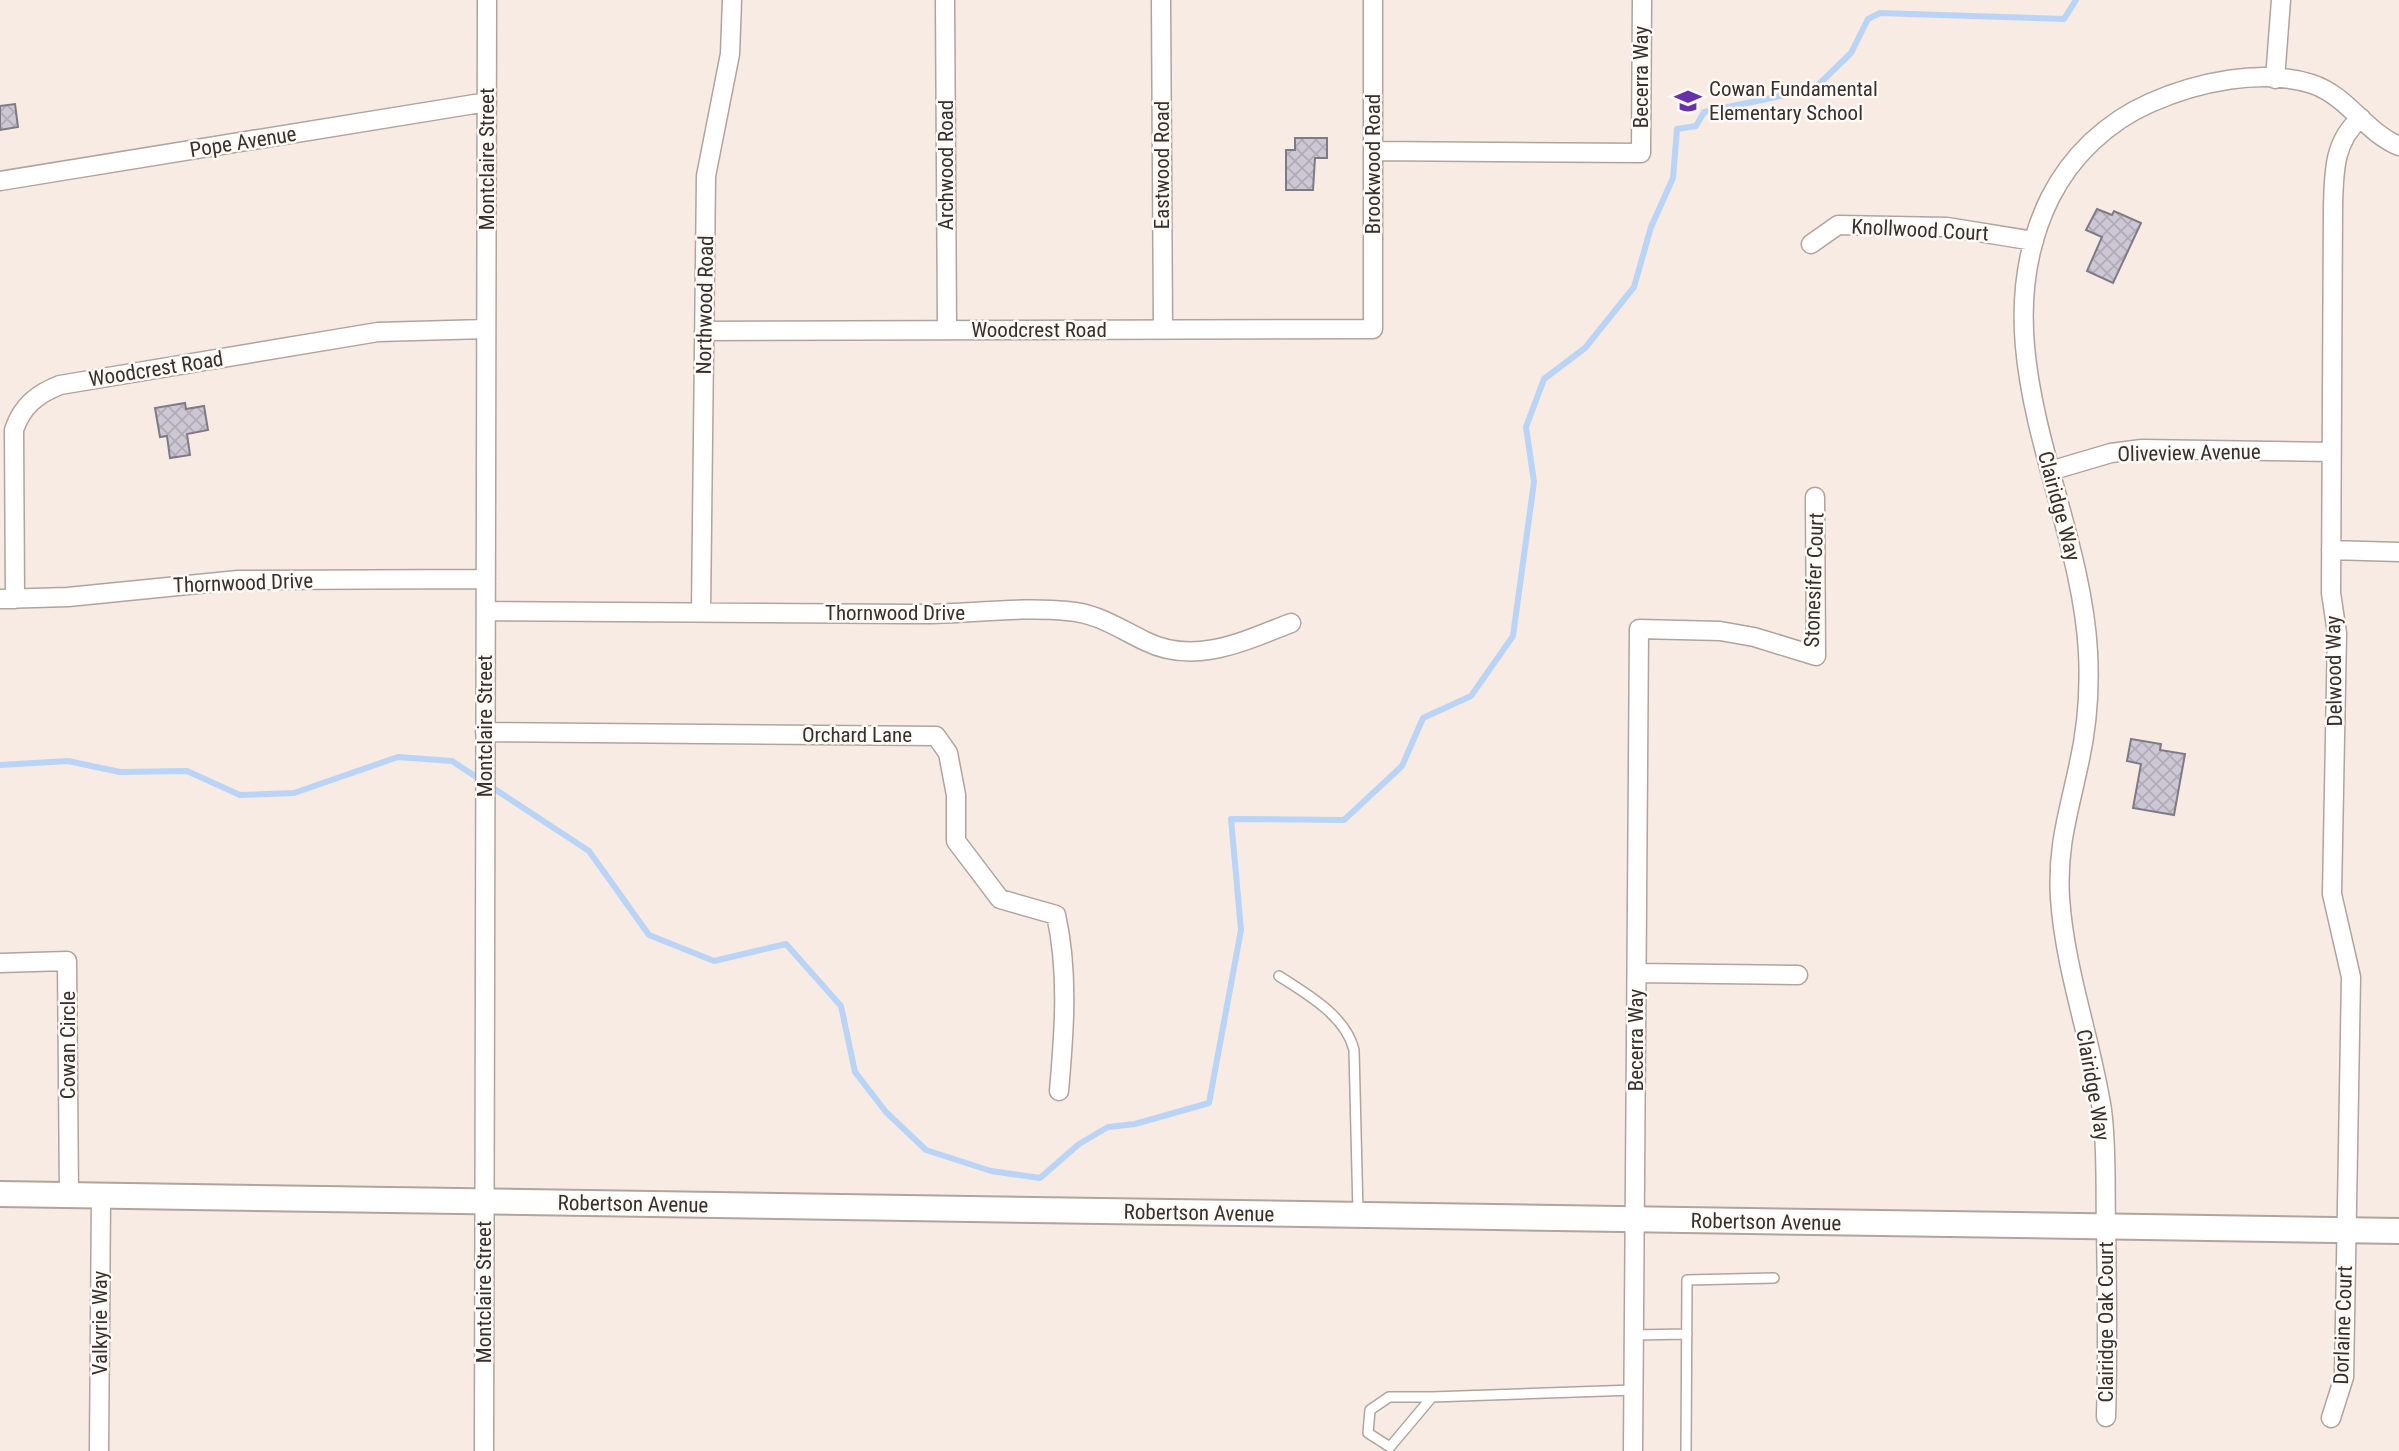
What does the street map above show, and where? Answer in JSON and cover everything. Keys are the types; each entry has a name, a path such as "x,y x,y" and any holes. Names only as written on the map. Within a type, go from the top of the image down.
{"street":[{"name":"Montclaire Street","path":"484,1451 487,0"},
{"name":"Northwood Road","path":"701,612 706,176 730,54 733,0"},
{"name":"Archwood Road","path":"945,0 947,330"},
{"name":"Eastwood Road","path":"1160,0 1163,330"},
{"name":"Brookwood Road","path":"1373,0 1373,329"},
{"name":"Becerra Way","path":"1373,151 1641,153 1642,0"},
{"path":"2275,79 2281,0"},
{"name":"Clairidge Way","path":"2106,1227 2102,1112 2067,948 2059,865 2062,828 2086,726 2088,652 2072,546 2050,471 2026,367 2024,297 2034,241 2043,213 2071,163 2113,123 2166,95 2207,84 2275,79 2317,86 2361,118 2380,137 2399,146"},
{"name":"Pope Avenue","path":"0,181 486,102"},
{"name":"Delwood Way","path":"2345,1230 2351,977 2332,894 2337,633 2331,593 2335,168 2342,142 2361,118"},
{"name":"Knollwood Court","path":"1811,244 1838,225 1947,227 2034,241"},
{"name":"Woodcrest Road","path":"7,599 15,430 26,406 47,390 60,385 378,332 486,329"},
{"name":"Woodcrest Road","path":"704,331 1373,329"},
{"name":"Oliveview Avenue","path":"2050,471 2111,453 2142,449 2332,452"},
{"name":"Stonesifer Court","path":"1639,629 1720,631 1754,637 1816,656 1815,497"},
{"path":"2331,550 2399,552"},
{"name":"Thornwood Drive","path":"7,599 68,597 238,580 486,579"},
{"name":"Thornwood Drive","path":"486,611 942,614 1066,611 1102,618 1156,645 1175,651 1204,652 1233,646 1291,623"},
{"name":"Becerra Way","path":"1633,1451 1639,629"},
{"name":"Orchard Lane","path":"485,733 936,736 948,753 956,795 956,841 1000,899 1056,915 1061,935 1064,1021 1059,1091"},
{"name":"Cowan Circle","path":"0,962 67,961 69,1196"},
{"path":"1637,973 1798,975"},
{"name":"Robertson Avenue","path":"0,1194 2399,1231"},
{"name":"Valkyrie Way","path":"99,1451 101,1196"},
{"name":"Clairidge Oak Court","path":"2106,1227 2106,1417"},
{"name":"Dorlaine Court","path":"2331,1418 2344,1377 2345,1230"}],"lane":[{"path":"1279,976 1337,1019 1350,1034 1354,1050 1358,1215"},
{"path":"1686,1451 1687,1280 1774,1278"},
{"path":"1634,1335 1687,1334"},
{"path":"1432,1397 1390,1447 1368,1433 1370,1410 1389,1397 1634,1390"}],"building":[{"path":"15,104 18,127 0,130 0,106"},
{"path":"1295,138 1327,138 1327,158 1315,158 1313,190 1286,190 1286,150 1295,150"},
{"path":"2097,209 2112,215 2114,211 2141,223 2113,283 2087,271 2102,237 2086,230"},
{"path":"185,403 186,409 204,406 208,430 187,434 190,455 170,458 167,436 160,437 155,408"},
{"path":"2131,739 2161,744 2160,750 2185,754 2174,815 2133,808 2141,764 2127,761"}],"waterway":[{"path":"0,765 68,761 120,772 187,771 240,795 294,793 398,757 452,761 589,851 649,935 714,961 786,944 841,1006 855,1072 886,1112 926,1150 991,1171 1040,1178 1079,1144 1108,1127 1135,1124 1209,1103 1241,930 1231,819 1344,820 1402,766 1423,718 1471,696 1513,636 1534,482 1526,427 1544,379 1585,348 1634,287 1651,227 1673,178 1677,129 1696,126 1704,112 1814,89 1851,53 1868,19 1880,13 2064,19 2076,0"}],"place":[{"name":"Cowan Fundamental Elementary School","path":"1688,101"}]}
